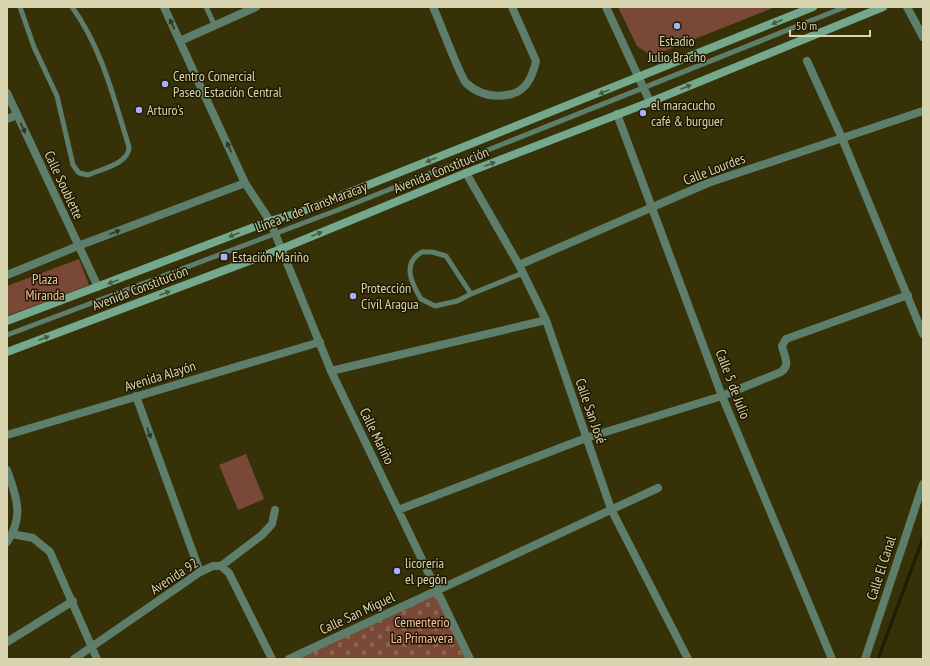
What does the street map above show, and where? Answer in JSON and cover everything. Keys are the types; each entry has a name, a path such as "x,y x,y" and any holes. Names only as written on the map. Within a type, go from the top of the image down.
{"street":[{"path":"164,7 180,41 256,7"},
{"path":"433,7 465,82 476,90 494,97 514,93 528,83 536,61 512,7"},
{"path":"606,7 640,77 650,102"},
{"name":"Avenida Constitución","path":"7,321 98,288 270,221 298,213 813,7"},
{"name":"Avenida Constitución","path":"7,352 281,249 466,173 650,102 883,7"},
{"path":"907,7 923,37"},
{"name":"Calle Mariño","path":"180,41 245,183 270,221 331,371 435,591 470,659"},
{"path":"807,61 842,138 923,334"},
{"name":"Calle Soublette","path":"7,93 98,288"},
{"name":"Calle Lourdes","path":"519,265 708,184 923,111"},
{"name":"Calle 5 de Julio","path":"617,114 722,396 832,659"},
{"path":"7,119 17,115"},
{"name":"Calle San José","path":"466,173 519,265 546,320 611,509 688,659"},
{"path":"7,275 78,246 245,183"},
{"path":"398,510 586,438 722,396 784,370 787,362 782,346 786,339 908,295"},
{"path":"331,371 546,320"},
{"name":"Avenida Alayón","path":"7,435 320,342"},
{"path":"136,396 200,572"},
{"path":"7,470 18,500 17,520 12,534 7,542"},
{"name":"Calle El Canal","path":"865,659 923,484"},
{"name":"Calle San Miguel","path":"289,659 658,488"},
{"path":"221,566 262,535 272,524 275,510"},
{"path":"12,534 33,538 46,547 50,552 73,601 97,659"},
{"name":"Avenida 92","path":"74,659 200,572 213,566 221,566 229,573 272,659"},
{"path":"7,642 73,601"}],"lane":[{"path":"20,7 34,47 57,96 73,165 79,172 88,175 125,159 130,153 99,53 81,19 72,7"},
{"path":"206,7 215,26"},
{"name":"Línea 1 de TransMaracay","path":"7,335 275,234 845,7"},
{"path":"471,294 446,256 432,252 422,252 415,256 411,261 409,273 420,299 435,306 457,302 471,294 523,273"}],"green space":[{"name":"Estadio Julio Bracho","path":"618,7 775,7 652,56 637,46"},
{"name":"Plaza Miranda","path":"79,259 89,285 7,316 7,286"},
{"path":"246,454 264,499 238,510 219,465"},
{"name":"Cementerio La Primavera","path":"435,591 470,659 291,659"}],"waterway":[{"path":"878,659 923,538"}],"place":[{"name":"Estadio Julio Bracho","path":"677,26"},
{"name":"Centro Comercial Paseo Estación Central","path":"165,84"},
{"name":"Arturo's","path":"139,110"},
{"name":"el maracucho café & burguer","path":"643,113"},
{"name":"Estación Mariño","path":"224,257"},
{"name":"Protección Civil Aragua","path":"353,296"},
{"name":"licoreria el pegón","path":"397,571"}]}
